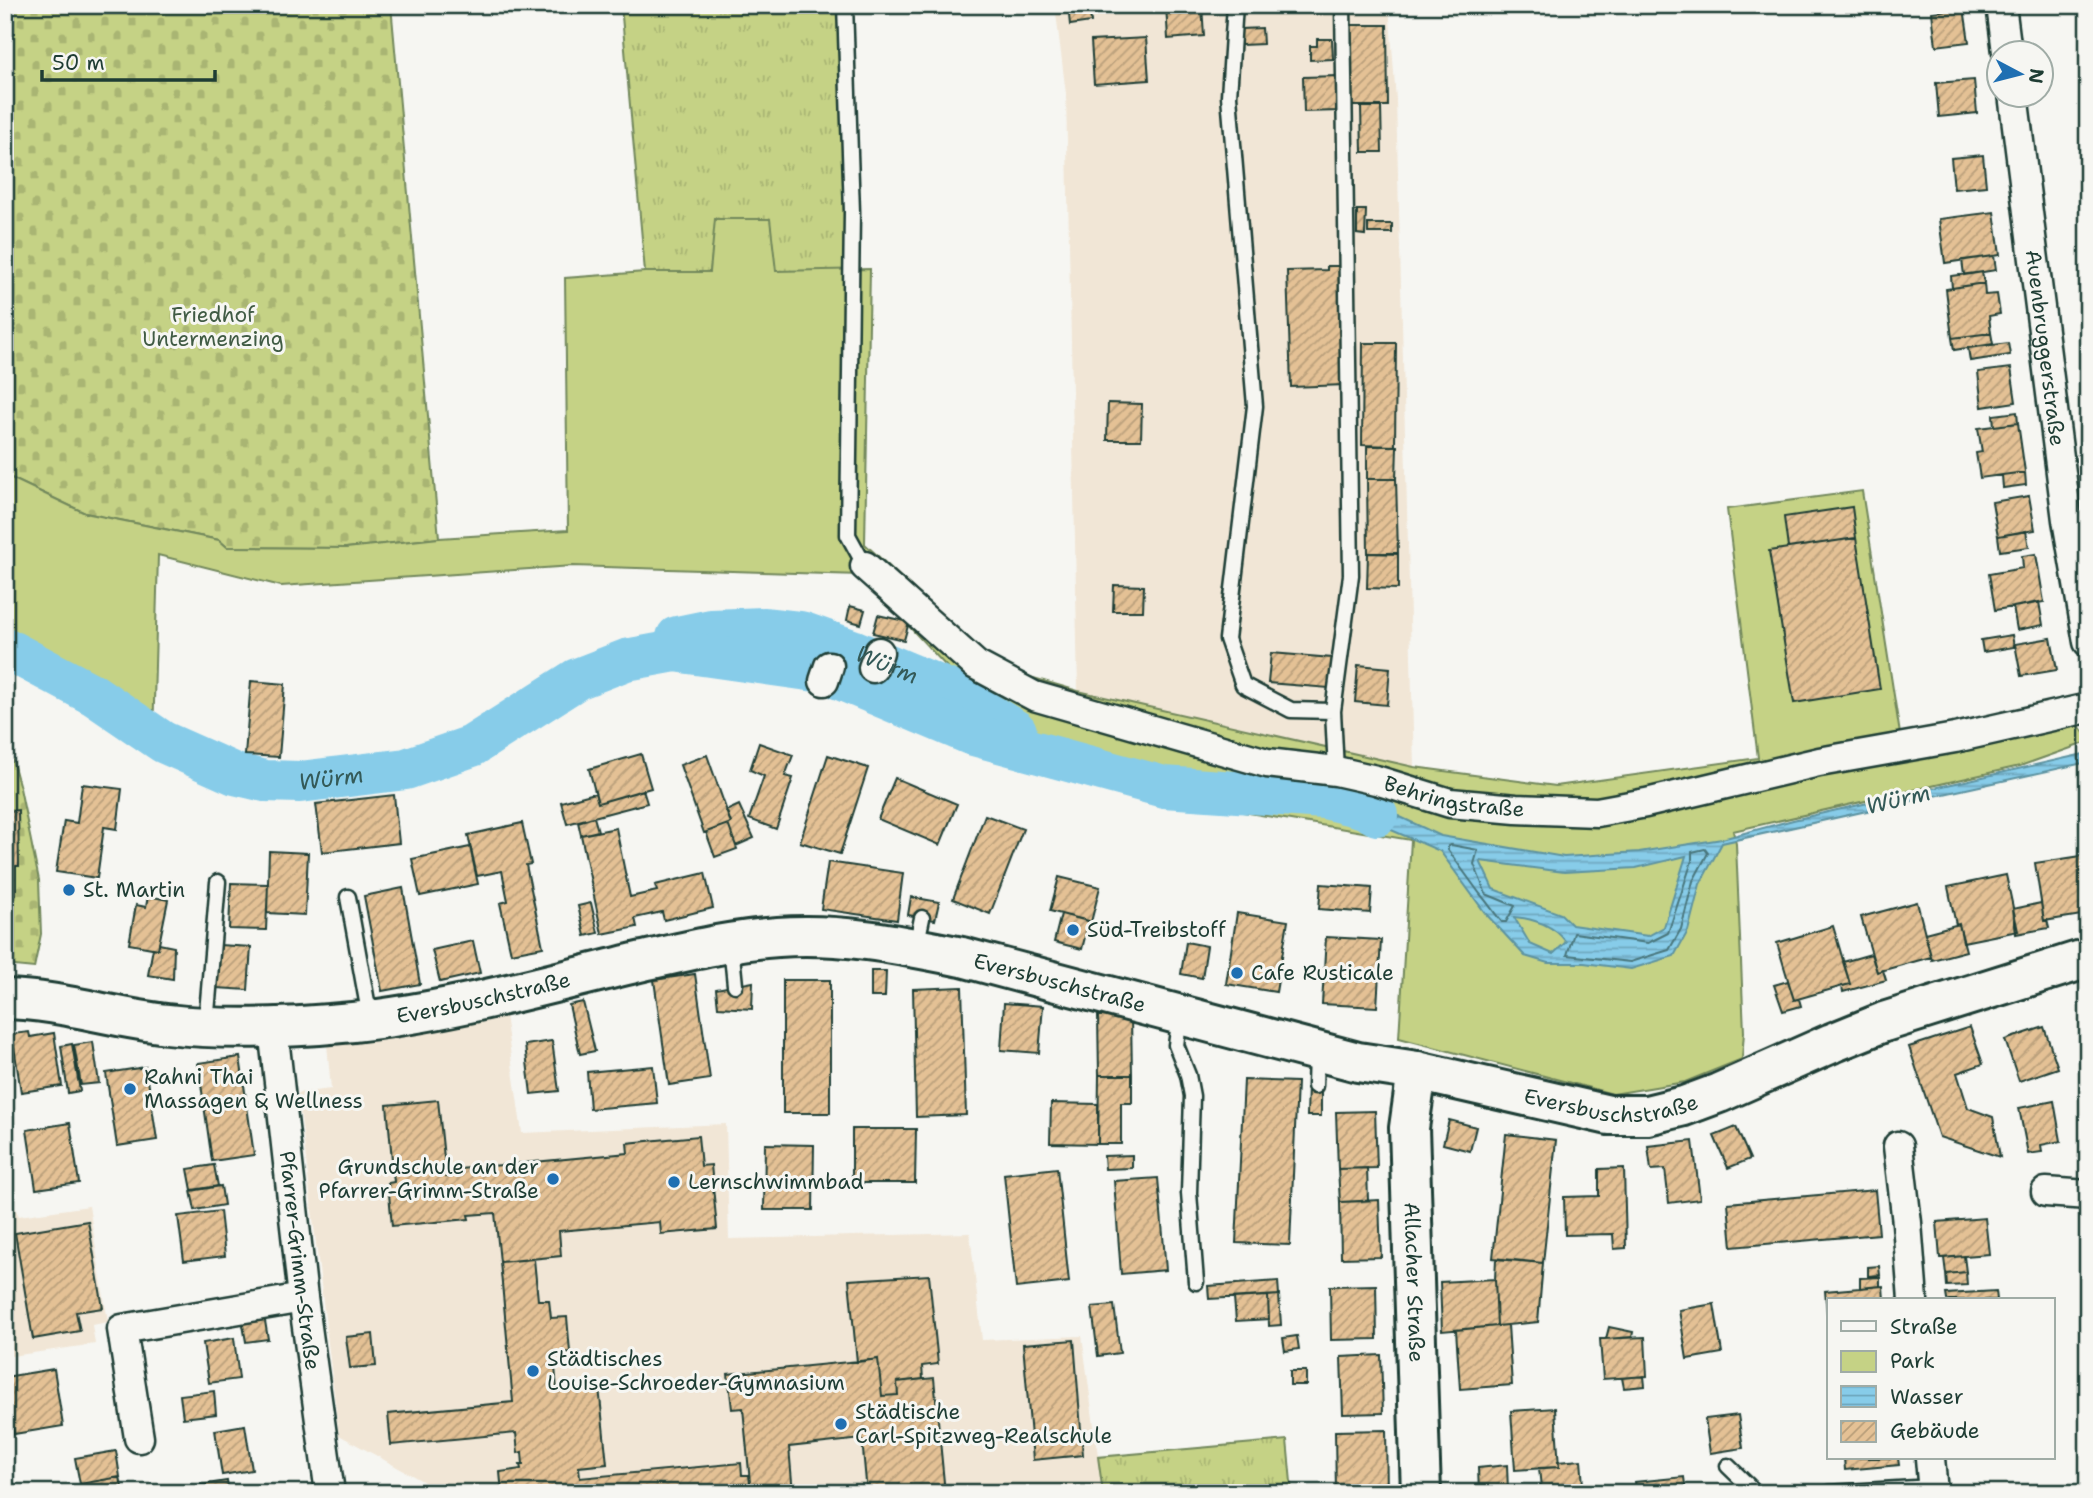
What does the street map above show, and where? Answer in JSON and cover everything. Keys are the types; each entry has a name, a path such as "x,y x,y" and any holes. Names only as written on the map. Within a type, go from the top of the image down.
{"main road":[{"name":"Eversbuschstraße","path":"5,999 59,1005 165,1024 273,1028 426,1011 572,984 731,943 780,936 919,933 962,957 1181,1014 1316,1068 1359,1062 1417,1071 1597,1113 1626,1116 1647,1115 1684,1106 1884,1022 2088,958"},
{"name":"Allacher Straße","path":"1417,1071 1409,1128 1421,1493"}],"street":[{"path":"2001,5 2005,38"},
{"name":"Auenbruggerstraße","path":"2014,108 2067,520 2088,642"},
{"name":"Behringstraße","path":"866,566 976,665 1034,696 1267,763 1336,771 1450,803 1597,812 1819,762 1955,738 2088,708"},
{"name":"Pfarrer-Grimm-Straße","path":"273,1028 303,1298 330,1493"},
{"path":"1898,1146 1913,1298"},
{"path":"2046,1192 2088,1195"},
{"path":"139,1438 122,1329 303,1298"},
{"path":"1930,1460 1933,1490"}],"lane":[{"path":"845,5 852,212 848,535 866,566"},
{"path":"1235,5 1228,96 1255,406 1227,639 1243,685 1290,709 1333,711"},
{"path":"1336,771 1333,711 1351,575 1343,5"},
{"path":"206,1027 218,882"},
{"path":"348,897 370,1019"},
{"path":"731,943 735,985"},
{"path":"1181,1014 1176,1045 1188,1075 1192,1096 1189,1193 1196,1282"},
{"path":"1728,1466 1756,1493"},
{"path":"1828,1493 1933,1490"}],"shaded area":[{"path":"1055,5 1389,5 1396,100 1414,767 1078,691 1066,94"},
{"path":"505,1015 522,1133 726,1124 729,1239 970,1233 982,1340 1082,1336 1103,1493 444,1493 339,1435 298,1093 331,1089 327,1044"},
{"path":"5,1189 19,1216 89,1206 108,1322 92,1325 95,1344 5,1357"}],"green space":[{"name":"Friedhof Untermenzing","path":"5,5 391,5 439,538 346,548 227,547 219,540 85,513 5,475"},
{"path":"621,5 840,5 845,271 776,272 716,219 710,272 645,272"},
{"path":"715,219 770,219 776,271 870,269 865,544 999,668 1078,691 1414,767 1556,786 1758,758 1727,509 1862,491 1900,734 2062,703 2088,738 2088,742 2020,766 1733,831 1736,844 1744,1032 1742,1059 1685,1082 1613,1094 1399,1038 1411,840 1165,799 972,739 976,698 861,575 573,566 281,586 158,555 153,739 5,652 5,475 85,513 219,540 227,547 346,548 439,538 568,530 565,278 645,272 710,272"},
{"path":"5,734 20,788 39,880 41,934 34,968 5,965"},
{"path":"1287,1440 1292,1493 1103,1493 1098,1457"}],"water":[{"path":"2088,753 2088,762 1722,843 1700,884 1688,931 1674,956 1631,969 1584,963 1548,963 1525,956 1486,914 1440,851 1322,800 1322,795 1366,801 1441,836 1564,857 1639,852 1722,839 1793,820","holes":["1686,856 1664,927 1648,936 1572,925 1561,914 1493,889 1480,861 1564,872 1636,868","1514,917 1543,924 1556,931 1566,942 1553,954 1530,944"]}],"building":[{"path":"1068,5 1089,5 1091,22 1070,25"},
{"path":"1166,5 1202,5 1204,36 1168,39"},
{"path":"1964,8 1969,42 1936,46 1932,12"},
{"path":"1346,25 1387,25 1388,106 1347,106"},
{"path":"1262,28 1263,44 1241,45 1241,29"},
{"path":"1146,38 1149,80 1094,84 1091,41"},
{"path":"1317,39 1332,39 1333,59 1310,60 1310,46 1317,46"},
{"path":"1338,76 1339,111 1304,112 1303,77"},
{"path":"1974,80 1977,113 1939,117 1936,83"},
{"path":"1361,107 1381,107 1382,152 1362,152"},
{"path":"1983,155 1986,186 1954,189 1951,158"},
{"path":"1357,210 1366,210 1365,235 1357,234"},
{"path":"1994,212 2000,255 1945,263 1939,219"},
{"path":"1368,224 1392,224 1392,233 1368,233"},
{"path":"1994,256 1996,270 1964,275 1962,260"},
{"path":"1327,266 1342,266 1345,385 1291,387 1287,271 1327,270"},
{"path":"1982,272 1984,283 1952,288 1951,276"},
{"path":"1984,283 1985,295 1997,294 2000,314 1989,316 1991,333 1952,338 1946,289"},
{"path":"1991,333 1993,344 1954,350 1952,338"},
{"path":"1363,343 1396,343 1395,446 1362,445"},
{"path":"2008,343 2010,355 1970,361 1968,348"},
{"path":"2011,368 2016,402 1982,407 1978,372"},
{"path":"1108,403 1142,404 1141,440 1107,440"},
{"path":"2017,412 2018,423 1994,426 1993,415"},
{"path":"2018,423 2025,472 1980,478 1976,453 1982,452 1978,428"},
{"path":"1367,446 1397,446 1396,479 1367,479"},
{"path":"2025,472 2026,485 2003,488 2002,475"},
{"path":"1367,479 1396,479 1398,553 1368,553"},
{"path":"2029,496 2035,530 1998,536 1992,502"},
{"path":"1852,507 1856,538 1788,548 1784,517"},
{"path":"2026,531 2029,547 2000,551 1998,536"},
{"path":"1856,538 1880,689 1794,703 1769,551"},
{"path":"1368,553 1398,554 1398,589 1367,588"},
{"path":"2036,554 2044,602 1995,610 1989,574 2023,568 2022,556"},
{"path":"1114,585 1144,586 1143,611 1113,611"},
{"path":"2039,602 2043,625 2017,630 2013,607"},
{"path":"850,606 865,610 861,624 847,620"},
{"path":"878,615 909,622 904,640 873,633"},
{"path":"2012,635 2014,647 1983,652 1981,640"},
{"path":"2051,638 2057,670 2021,676 2015,644"},
{"path":"1271,653 1332,658 1329,688 1268,683"},
{"path":"1358,665 1390,668 1387,705 1355,702"},
{"path":"251,681 285,684 279,757 245,755"},
{"path":"759,743 793,755 785,776 793,778 776,829 749,819 764,776 750,770"},
{"path":"641,754 651,788 598,803 589,769"},
{"path":"707,755 731,823 704,833 680,765"},
{"path":"828,755 868,768 840,854 800,842"},
{"path":"895,778 957,804 940,845 878,819"},
{"path":"82,784 122,789 117,829 104,827 97,878 56,872 64,821 77,823"},
{"path":"643,790 647,803 567,824 561,802 595,793 598,803"},
{"path":"394,795 399,843 322,852 316,804"},
{"path":"5,798 9,798 9,811 18,810 19,866 16,866 16,894 7,902 5,902"},
{"path":"739,805 754,838 736,846 726,811"},
{"path":"985,815 1023,829 990,914 953,899"},
{"path":"594,817 598,831 581,835 578,822"},
{"path":"522,823 531,864 526,865 543,947 511,953 500,903 508,901 502,871 477,876 468,835"},
{"path":"728,824 737,849 715,857 706,832"},
{"path":"616,828 630,897 657,891 655,885 705,873 713,908 664,920 662,912 635,918 637,927 602,934 581,835"},
{"path":"470,847 478,884 420,896 412,859"},
{"path":"269,851 308,853 305,915 267,913"},
{"path":"2088,855 2088,914 2044,921 2035,863"},
{"path":"828,862 903,873 897,920 821,909"},
{"path":"2006,875 2018,931 1963,942 1959,924 1956,925 1948,887"},
{"path":"1059,877 1100,887 1091,922 1050,911"},
{"path":"231,883 268,884 266,930 229,929"},
{"path":"1321,884 1372,888 1370,913 1319,909"},
{"path":"403,888 420,984 382,991 364,896"},
{"path":"148,896 168,900 158,949 129,944 136,905 146,907"},
{"path":"911,897 939,902 935,920 908,915"},
{"path":"1917,902 1931,957 1877,972 1861,917"},
{"path":"591,903 598,933 585,936 578,906"},
{"path":"2041,903 2044,921 2047,920 2049,928 2016,934 2013,909"},
{"path":"1237,913 1288,921 1276,992 1226,984"},
{"path":"1061,914 1089,921 1082,949 1054,942"},
{"path":"1959,924 1966,951 1932,960 1925,933"},
{"path":"1833,926 1850,984 1794,1000 1777,943"},
{"path":"1326,937 1381,940 1377,1007 1322,1004"},
{"path":"473,941 480,973 440,982 432,950"},
{"path":"1186,942 1207,946 1202,978 1181,974"},
{"path":"159,944 174,947 173,979 148,975 153,948 158,949"},
{"path":"219,945 251,947 248,990 217,988"},
{"path":"1871,954 1877,972 1883,970 1886,980 1843,992 1842,986 1850,984 1843,962"},
{"path":"871,971 886,971 885,997 871,997"},
{"path":"695,974 710,1079 669,1085 654,980"},
{"path":"783,980 830,980 830,1113 783,1113"},
{"path":"1788,981 1794,1000 1799,999 1801,1006 1783,1011 1774,985"},
{"path":"753,982 752,1009 718,1007 716,989"},
{"path":"962,987 966,1115 916,1117 913,989"},
{"path":"583,1002 595,1051 580,1054 569,1005"},
{"path":"1004,1003 1043,1006 1039,1053 1001,1050"},
{"path":"1098,1016 1131,1016 1132,1075 1099,1075"},
{"path":"1970,1027 1983,1064 1957,1073 1968,1108 1993,1117 2000,1157 1939,1137 1909,1047"},
{"path":"2044,1027 2058,1068 2019,1081 2005,1040"},
{"path":"29,1032 30,1037 54,1033 62,1086 21,1092 12,1034"},
{"path":"552,1041 559,1091 531,1094 525,1045"},
{"path":"93,1042 99,1083 81,1085 74,1045"},
{"path":"72,1044 80,1091 68,1093 61,1046"},
{"path":"240,1057 254,1155 212,1161 198,1063"},
{"path":"653,1066 657,1103 590,1109 587,1072"},
{"path":"146,1067 157,1140 117,1146 106,1073"},
{"path":"1099,1075 1132,1075 1132,1103 1121,1103 1121,1144 1098,1144"},
{"path":"1244,1080 1297,1082 1290,1245 1236,1243"},
{"path":"1308,1086 1321,1086 1321,1116 1307,1116"},
{"path":"2088,1089 2088,1113 2084,1090"},
{"name":"Grundschule an der Pfarrer-Grimm-Straße","path":"438,1100 446,1177 461,1175 460,1169 628,1153 627,1143 698,1136 701,1166 711,1165 717,1229 661,1234 660,1222 559,1231 561,1256 500,1262 495,1213 468,1215 469,1219 392,1226 388,1183 394,1182 387,1105"},
{"path":"2054,1101 2061,1141 2041,1145 2042,1152 2028,1154 2019,1108"},
{"path":"1051,1103 1098,1104 1098,1144 1050,1143"},
{"path":"1375,1111 1377,1168 1338,1169 1336,1112"},
{"path":"1449,1120 1476,1127 1470,1151 1443,1144"},
{"path":"70,1123 79,1183 36,1189 27,1130"},
{"path":"1736,1127 1750,1159 1728,1168 1714,1136"},
{"path":"852,1129 916,1129 915,1183 852,1183"},
{"path":"1506,1134 1556,1140 1543,1263 1493,1258"},
{"path":"1693,1141 1700,1199 1669,1203 1665,1169 1651,1170 1648,1146"},
{"path":"765,1144 814,1145 813,1210 764,1210"},
{"path":"2088,1145 2088,1171 2085,1171 2081,1146"},
{"path":"1132,1155 1132,1168 1105,1169 1104,1156"},
{"path":"214,1165 218,1186 192,1190 188,1169"},
{"path":"1057,1168 1069,1282 1016,1288 1004,1174"},
{"path":"1367,1168 1368,1201 1340,1202 1338,1169"},
{"path":"1624,1168 1626,1248 1614,1249 1613,1234 1565,1235 1564,1197 1599,1196 1599,1169"},
{"path":"1158,1178 1166,1270 1121,1274 1114,1181"},
{"path":"221,1186 224,1205 195,1210 191,1191"},
{"path":"1875,1190 1879,1234 1732,1247 1728,1203"},
{"path":"1379,1200 1381,1257 1341,1258 1340,1202"},
{"path":"220,1211 225,1256 184,1261 178,1216"},
{"path":"1985,1218 1989,1254 1940,1258 1937,1222"},
{"path":"88,1221 103,1308 76,1312 80,1331 33,1339 15,1233"},
{"path":"1964,1256 1966,1272 1946,1274 1944,1258"},
{"name":"Städtisches Louise-Schroeder-Gymnasium","path":"534,1259 538,1300 549,1300 551,1318 567,1317 570,1352 554,1354 557,1391 599,1387 607,1464 579,1467 580,1478 741,1463 742,1475 749,1475 751,1493 502,1493 500,1472 521,1469 520,1465 523,1465 522,1452 518,1453 516,1433 391,1445 388,1414 513,1402 500,1262"},
{"path":"1496,1259 1543,1263 1538,1322 1497,1326"},
{"path":"1879,1266 1880,1275 1868,1276 1868,1267"},
{"path":"1966,1272 1967,1285 1947,1286 1946,1274"},
{"path":"929,1275 938,1364 922,1366 923,1379 897,1382 898,1395 882,1396 878,1359 857,1362 849,1280"},
{"path":"1880,1277 1880,1286 1860,1288 1860,1278"},
{"path":"1495,1279 1497,1326 1442,1331 1440,1282"},
{"path":"1278,1281 1279,1295 1209,1299 1208,1286"},
{"path":"1376,1285 1377,1339 1331,1340 1330,1286"},
{"path":"1883,1286 1884,1298 1827,1298 1827,1314 1825,1291"},
{"path":"1996,1291 1997,1298 1947,1298 1946,1294"},
{"path":"1279,1295 1281,1325 1269,1326 1268,1296"},
{"path":"1268,1296 1269,1319 1236,1321 1234,1298"},
{"path":"1714,1304 1722,1353 1687,1359 1679,1310"},
{"path":"1114,1305 1120,1353 1098,1356 1092,1307"},
{"path":"264,1315 268,1339 246,1342 242,1319"},
{"path":"1508,1325 1512,1385 1460,1389 1456,1330"},
{"path":"1609,1327 1633,1332 1632,1337 1606,1339"},
{"path":"373,1334 376,1366 350,1368 346,1337"},
{"path":"1297,1336 1299,1349 1285,1351 1283,1338"},
{"path":"1645,1337 1647,1376 1603,1379 1600,1339"},
{"path":"234,1338 239,1379 209,1383 203,1343"},
{"path":"1074,1340 1083,1455 1033,1460 1023,1344"},
{"path":"1381,1355 1383,1413 1343,1414 1341,1357"},
{"name":"Städtische Carl-Spitzweg-Realschule","path":"878,1359 882,1396 898,1395 897,1382 934,1378 945,1493 867,1493 862,1439 789,1447 793,1493 751,1493 743,1408 732,1409 728,1374"},
{"path":"54,1369 63,1426 14,1434 5,1377"},
{"path":"1290,1371 1306,1371 1306,1385 1290,1385"},
{"path":"1644,1376 1645,1386 1624,1388 1622,1378"},
{"path":"214,1391 216,1414 183,1418 180,1395"},
{"path":"1555,1408 1559,1467 1515,1470 1511,1411"},
{"path":"1738,1415 1743,1448 1710,1453 1705,1419"},
{"path":"245,1425 252,1470 222,1475 215,1430"},
{"path":"1386,1430 1387,1493 1336,1493 1335,1431"},
{"path":"116,1451 120,1477 80,1484 75,1458"},
{"path":"1581,1460 1583,1485 1541,1488 1539,1468 1559,1467 1558,1462"},
{"path":"1844,1460 1898,1460 1899,1465 1845,1470"},
{"path":"1507,1465 1508,1491 1479,1493 1478,1468"},
{"path":"120,1477 123,1493 81,1493 80,1484"},
{"path":"1684,1477 1686,1493 1636,1493 1635,1482"},
{"path":"227,1481 229,1493 203,1493 201,1485"},
{"path":"1722,1486 1723,1493 1699,1493 1699,1489"}],"waterway":[{"name":"Würm","path":"677,637 711,630 765,628 801,632 951,691 1016,731"},
{"name":"Würm","path":"5,648 94,695 163,742 235,774 265,781 300,782 406,769 472,746 577,679 626,660 675,651 823,672 970,734 1164,787 1324,798 1364,808 1377,815"}],"place":[{"name":"St. Martin","path":"69,890"},
{"name":"Süd-Treibstoff","path":"1073,930"},
{"name":"Cafe Rusticale","path":"1237,973"},
{"name":"Rahni Thai Massagen & Wellness","path":"130,1089"},
{"name":"Grundschule an der Pfarrer-Grimm-Straße","path":"553,1179"},
{"name":"Lernschwimmbad","path":"674,1182"},
{"name":"Städtisches Louise-Schroeder-Gymnasium","path":"533,1371"},
{"name":"Städtische Carl-Spitzweg-Realschule","path":"841,1424"}]}
